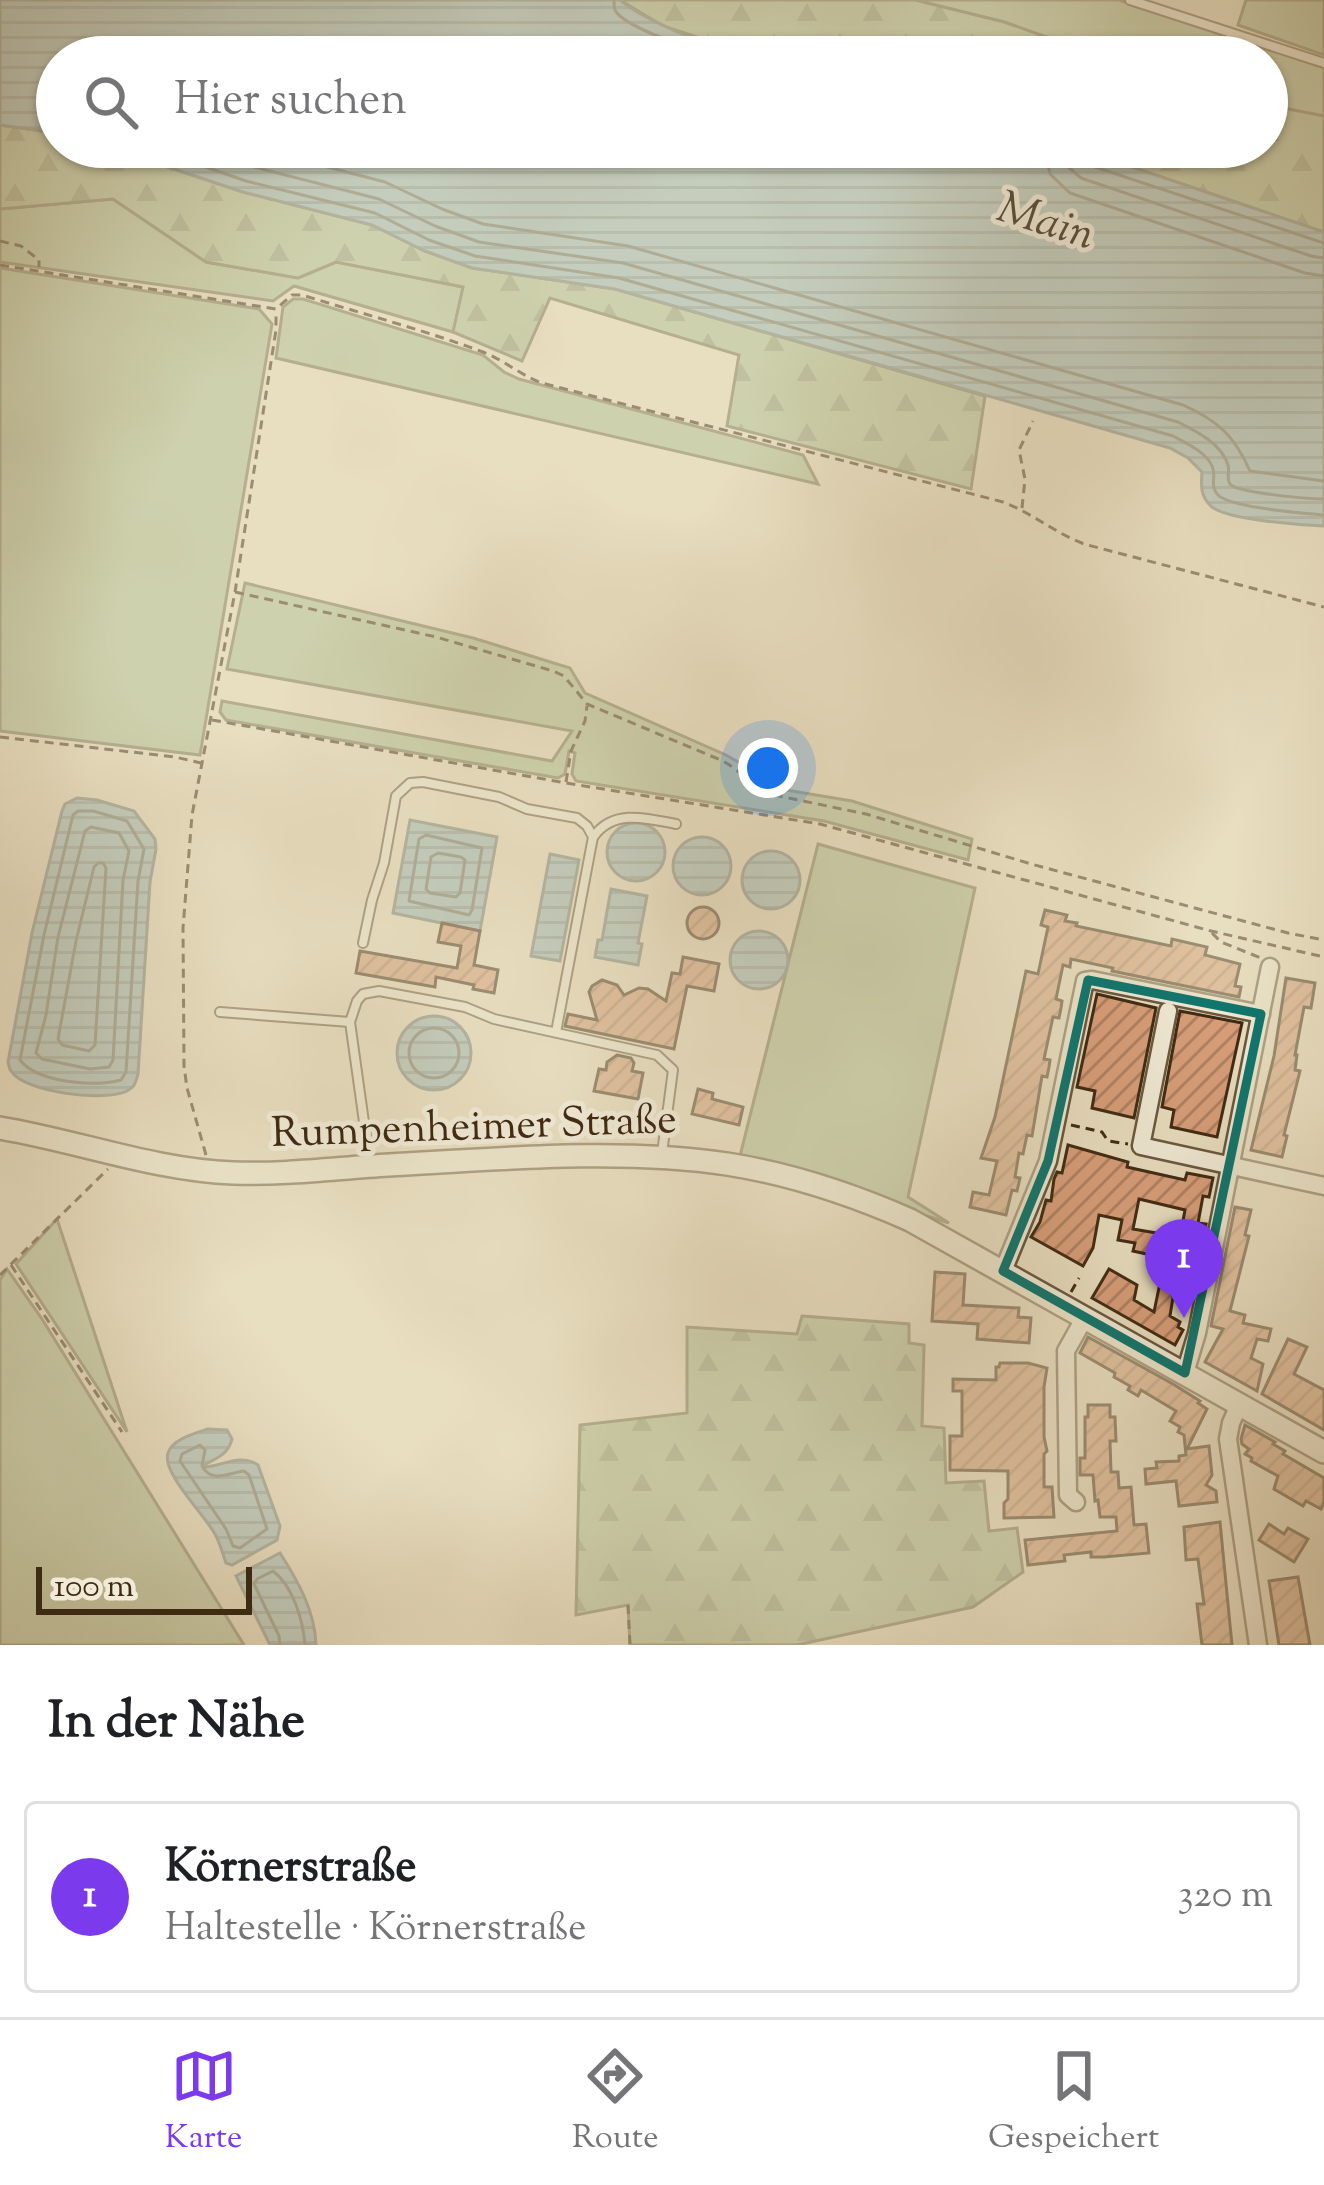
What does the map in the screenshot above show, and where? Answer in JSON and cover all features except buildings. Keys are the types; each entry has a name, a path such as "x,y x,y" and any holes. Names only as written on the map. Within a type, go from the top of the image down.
{"street":[{"path":"1185,1373 1270,967"},
{"path":"1003,1271 1041,1179 1058,1122 1088,980 1261,1014"},
{"path":"1168,1011 1141,1146 1324,1186"},
{"name":"Rumpenheimer Straße","path":"0,1128 201,1170 256,1174 503,1158 661,1159 724,1163 834,1189 910,1220 1324,1452"},
{"path":"1076,1502 1068,1495 1066,1351 1085,1317"},
{"path":"1239,1405 1228,1439 1258,1645"}],"lane":[{"path":"1130,0 1241,36"},
{"path":"1288,51 1324,63"},
{"path":"363,943 396,796 410,783 499,796 527,809 577,818 593,837"},
{"path":"556,1032 593,837 619,818 676,824"},
{"path":"371,1166 350,1022 357,1000 379,991 657,1055 673,1070 661,1159"},
{"path":"220,1012 350,1022"}],"path":[{"path":"0,241 21,246 39,260 38,269"},
{"path":"0,265 276,309"},
{"path":"201,1170 184,1066 184,928 192,815 235,592 276,309 292,295 462,344 542,383 980,496 1022,510 1084,544 1324,607"},
{"path":"1022,510 1025,478 1019,450 1033,421"},
{"path":"235,592 436,637 554,671 587,704 723,761 775,795 866,814 1031,865 1324,940"},
{"path":"566,783 587,704"},
{"path":"212,720 820,824 1211,931 1324,957"},
{"path":"0,737 203,763"},
{"path":"1211,931 1221,942 1258,956 1270,967"},
{"path":"1058,1122 1102,1132 1108,1141 1141,1146"},
{"path":"0,1275 122,1155"},
{"path":"11,1265 122,1432"},
{"path":"628,1605 631,1645"}],"highlighted area":[{"path":"1088,980 1261,1014 1185,1373 1003,1271 1048,1161"}],"green space":[{"path":"620,0 915,0 1044,36 694,36 663,26"},
{"path":"915,0 1119,0 1229,36 1044,36"},
{"path":"1246,0 1324,0 1324,55 1288,42 1288,36 1270,36 1238,25"},
{"path":"1288,55 1324,67 1324,116 1288,109"},
{"path":"1288,109 1324,116 1324,232 1135,168 1288,168"},
{"path":"0,125 36,130 36,168 171,168 372,225 472,268 615,289 985,396 971,489 727,426 739,355 550,298 522,361 453,332 463,287 336,262 298,278 206,262 113,199 0,209"},
{"path":"113,199 206,262 298,278 336,262 464,287 453,332 294,286 273,301 0,262 0,209"},
{"path":"0,268 259,309 272,324 200,755 0,731"},
{"path":"293,299 483,355 519,379 803,455 818,484 276,358 283,307"},
{"path":"245,583 473,638 570,668 585,693 726,755 786,790 852,801 972,839 968,860 824,821 576,781 572,774 575,753 569,751 565,774 558,778 226,720 220,712 222,701 552,761 572,731 227,669"},
{"path":"818,844 975,888 908,1197 949,1223 740,1156"},
{"path":"57,1219 127,1432 16,1264"},
{"path":"7,1269 244,1645 0,1645 0,1280"},
{"path":"802,1316 909,1324 909,1343 924,1345 922,1426 944,1428 946,1483 984,1481 989,1531 1017,1528 1023,1572 973,1607 797,1645 630,1645 628,1605 576,1615 580,1425 687,1413 687,1327 797,1334"}],"water":[{"path":"0,0 620,0 690,36 36,36 36,130 0,125"},
{"name":"Main","path":"171,168 1135,168 1324,232 1324,526 1221,512 1205,499 1202,472 1170,448 615,289 472,268 372,225"},
{"path":"77,798 134,811 155,839 138,1074 132,1088 116,1094 48,1090 19,1079 8,1062 32,933 62,811"},
{"path":"410,820 497,837 480,931 393,913"},
{"path":"636,823 657,831 665,852 657,873 636,881 615,873 607,852 615,831"},
{"path":"702,837 723,845 731,866 723,887 702,895 681,887 673,866 681,845"},
{"path":"771,851 792,859 800,880 792,901 771,909 750,901 742,880 750,859"},
{"path":"550,854 579,860 560,961 531,956"},
{"path":"611,889 647,896 638,965 595,957"},
{"path":"759,931 780,939 788,960 780,981 759,989 738,981 730,960 738,939"},
{"path":"434,1016 460,1027 471,1053 460,1079 434,1090 408,1079 397,1053 408,1027"},
{"path":"208,1429 227,1430 232,1439 225,1452 205,1467 238,1460 258,1465 280,1526 277,1540 232,1565 226,1563 216,1536 168,1462 174,1444"},
{"path":"280,1553 309,1608 316,1645 270,1645 236,1576"}],"place":[{"name":"Körnerstraße","path":"1184,1318"}]}
